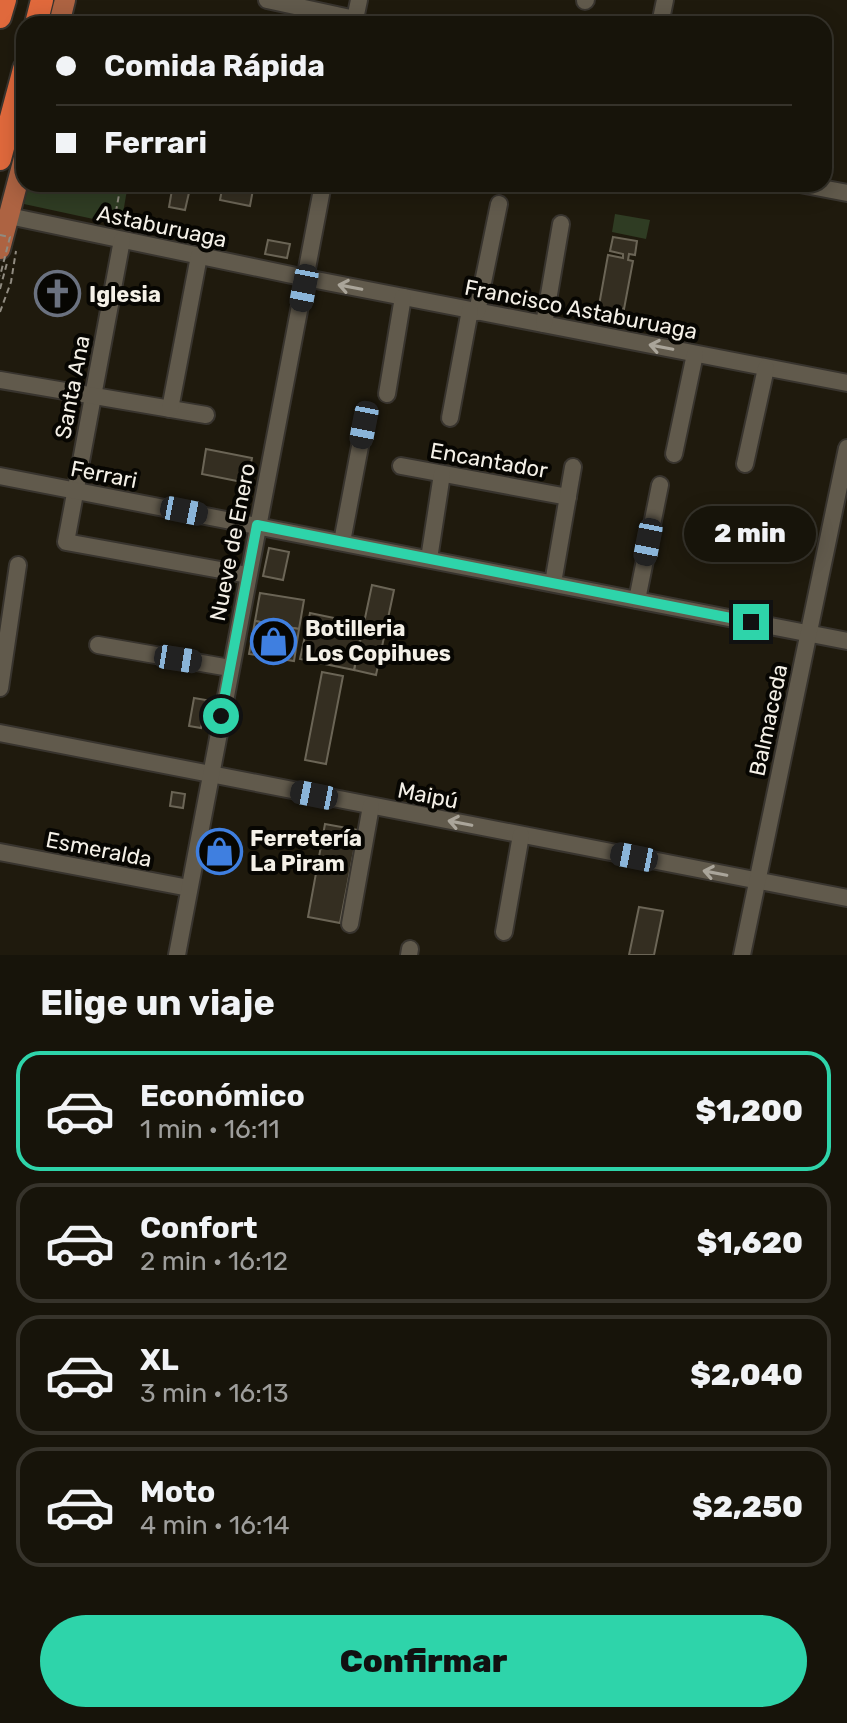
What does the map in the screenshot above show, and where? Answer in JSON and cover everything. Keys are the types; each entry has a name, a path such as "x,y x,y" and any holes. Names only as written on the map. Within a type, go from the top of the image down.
{"highway":[{"path":"0,17 5,0"},
{"path":"0,159 16,99"}],"main road":[{"path":"6,245 4,226 16,185"}],"street":[{"path":"267,0 331,16"},
{"name":"Nueve de Enero","path":"177,955 322,192"},
{"path":"450,418 499,204"},
{"path":"544,324 561,224"},
{"name":"Astaburuaga","path":"4,226 116,239 306,278"},
{"name":"Santa Ana","path":"116,239 93,396 66,542 248,575"},
{"path":"170,409 199,256"},
{"name":"Francisco Astaburuaga","path":"306,278 847,383"},
{"path":"387,394 403,297"},
{"path":"674,454 695,354"},
{"path":"745,464 766,368"},
{"path":"0,380 206,415"},
{"path":"342,542 364,425"},
{"name":"Balmaceda","path":"742,955 847,448"},
{"name":"Encantador","path":"401,466 568,497"},
{"path":"553,583 573,467"},
{"path":"429,559 442,474"},
{"name":"Ferrari","path":"0,476 847,641"},
{"path":"637,600 660,485"},
{"path":"0,688 18,565"},
{"path":"98,645 230,668"},
{"name":"Maipú","path":"0,733 847,898"},
{"path":"350,924 371,806"},
{"path":"504,932 521,835"},
{"name":"Esmeralda","path":"0,852 189,888"}],"path":[{"path":"116,239 120,192"},
{"path":"0,276 10,237 4,226"},
{"path":"0,289 6,245"},
{"path":"0,312 7,293"}],"green space":[{"path":"27,192 127,192 121,225 24,204"},
{"path":"615,214 650,220 646,239 612,232"}],"building":[{"path":"172,192 189,192 185,210 169,207"},
{"path":"222,192 253,192 250,206 220,200"},
{"path":"613,237 637,241 635,255 629,254 628,260 633,261 624,309 617,308 616,314 598,311 608,255 623,258 623,254 610,251"},
{"path":"268,240 290,244 287,258 265,254"},
{"path":"206,449 252,458 247,483 202,474"},
{"path":"269,548 289,552 283,580 263,576"},
{"path":"372,585 394,590 376,675 354,670"},
{"path":"260,593 304,600 299,629 255,621"},
{"path":"310,613 363,624 354,670 300,659"},
{"name":"Botilleria Los Copihues","path":"255,621 299,629 294,661 249,654"},
{"path":"322,672 343,676 326,764 305,760"},
{"path":"194,698 206,700 201,728 189,726"},
{"path":"172,792 185,794 183,808 170,806"},
{"path":"325,824 358,830 340,923 308,917"},
{"name":"Ferretería La Piram","path":"213,843 227,845 225,857 232,858 231,867 210,864"},
{"path":"639,907 663,911 654,955 629,955"}],"place":[{"name":"Iglesia","path":"58,294"},
{"name":"Botilleria Los Copihues","path":"274,641"},
{"name":"Ferretería La Piram","path":"219,851"}],"route":[{"path":"221,716 257,525 751,622"}]}
